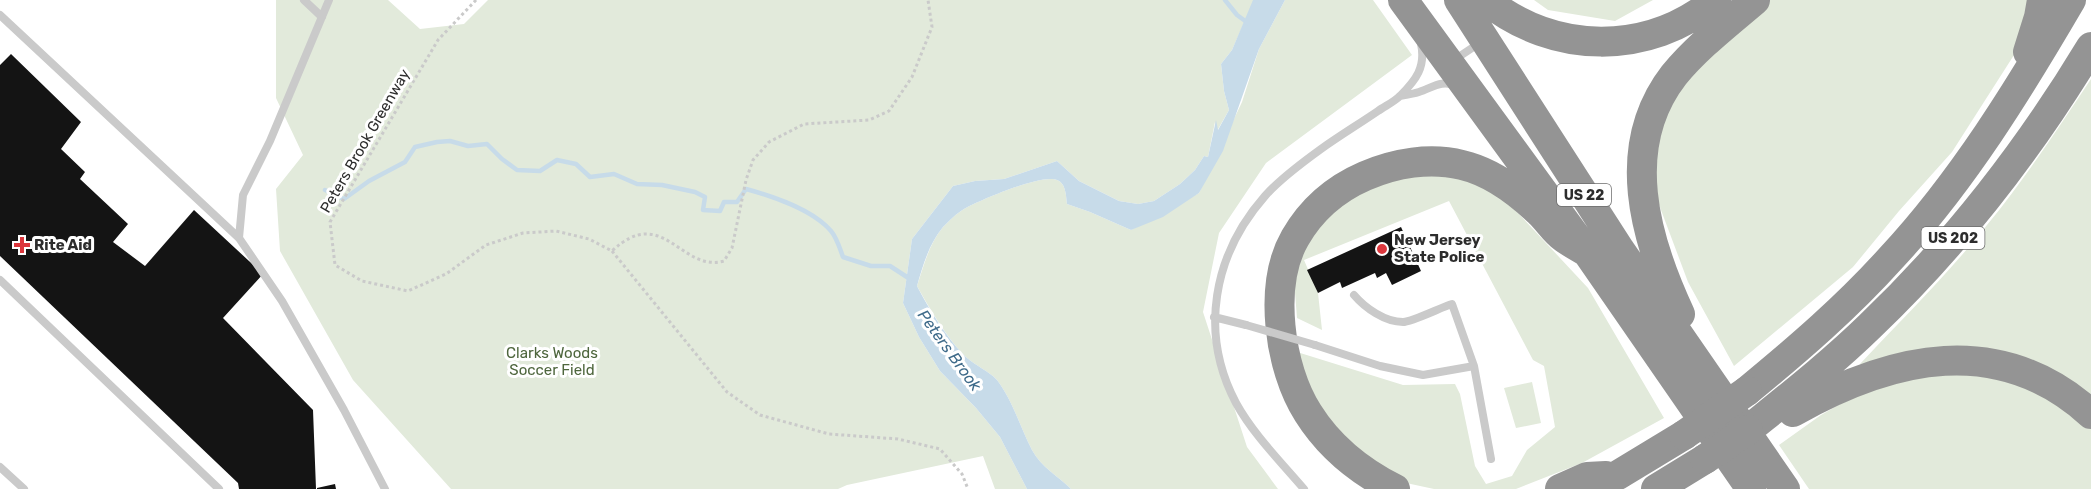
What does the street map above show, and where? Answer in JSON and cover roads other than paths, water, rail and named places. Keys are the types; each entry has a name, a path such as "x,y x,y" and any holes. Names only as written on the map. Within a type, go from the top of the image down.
{"highway":[{"name":"US 22","path":"1458,0 1633,270 1785,489"},
{"path":"1486,0 1506,15 1536,30 1564,39 1616,42 1670,29 1694,16 1716,0"},
{"path":"1714,387 1659,265 1641,184 1642,152 1648,120 1674,76 1690,57 1755,0"},
{"path":"2024,76 2029,44 2042,0"},
{"name":"US 202","path":"1588,489 1618,475 1684,435 1747,390 1839,312 1892,257 1962,169 2071,0"},
{"name":"US 22","path":"1408,7 1587,252 1719,460 1751,489"},
{"name":"US 202","path":"1787,407 1811,380 1918,278 1965,225 2039,126 2091,47"},
{"path":"1395,489 1356,467 1329,441 1306,411 1287,368 1281,337 1283,271 1294,240 1308,219 1332,194 1347,183 1383,168 1418,161 1446,162 1464,165 1495,178 1523,197 1563,237 1587,252"},
{"path":"1656,489 1719,460 1748,430 1787,407 1824,395 1853,382 1921,364 1961,360 1988,362 2029,373 2065,393 2091,414"},
{"path":"1719,460 1740,489"},
{"path":"1560,489 1587,477 1618,475"}],"lane":[{"path":"304,0 322,17"},
{"path":"239,238 243,195 270,141 329,0"},
{"path":"1304,489 1237,404 1226,378 1218,350 1214,317 1219,281 1233,244 1248,218 1267,194 1320,150 1399,96 1421,69 1424,57 1408,7"},
{"path":"0,15 239,238 282,301 344,410 385,489"},
{"path":"1449,63 1484,40"},
{"path":"1399,96 1444,83 1452,84 1473,94"},
{"path":"0,280 219,489"},
{"path":"1354,295 1364,307 1404,322 1452,304 1474,366 1491,459"},
{"path":"1214,317 1380,366 1423,375 1474,366"},
{"path":"0,467 24,489"}],"water":[{"name":"Peters Brook","path":"1253,0 1285,0 1259,49 1223,151 1199,193 1163,217 1131,230 1067,204 1065,190 1057,180 1038,181 996,194 964,209 943,227 930,248 917,286 927,304 960,351 997,380 1008,397 1036,456 1071,489 1027,489 1000,437 940,371 919,337 903,303 912,239 953,186 975,181 1004,179 1057,161 1079,181 1119,201 1138,204 1154,201 1180,184 1195,170 1204,156 1208,157 1216,120 1218,130 1229,110 1221,64 1232,50"}],"waterway":[{"path":"1225,0 1237,15 1248,23"},
{"path":"325,190 344,199 369,181 405,162 415,147 450,141 468,146 487,144 517,170 540,171 557,160 576,164 590,177 614,174 637,184 662,185 695,192 705,197 703,210 720,211 724,202 737,202 746,189 768,196 803,210 823,223 835,237 843,257 871,266 890,266 910,279"}],"place":[{"name":"Rite Aid","path":"22,245"},
{"name":"New Jersey State Police","path":"1382,249"}],"park label":[{"name":"Clarks Woods Soccer Field","path":"552,362"}]}
